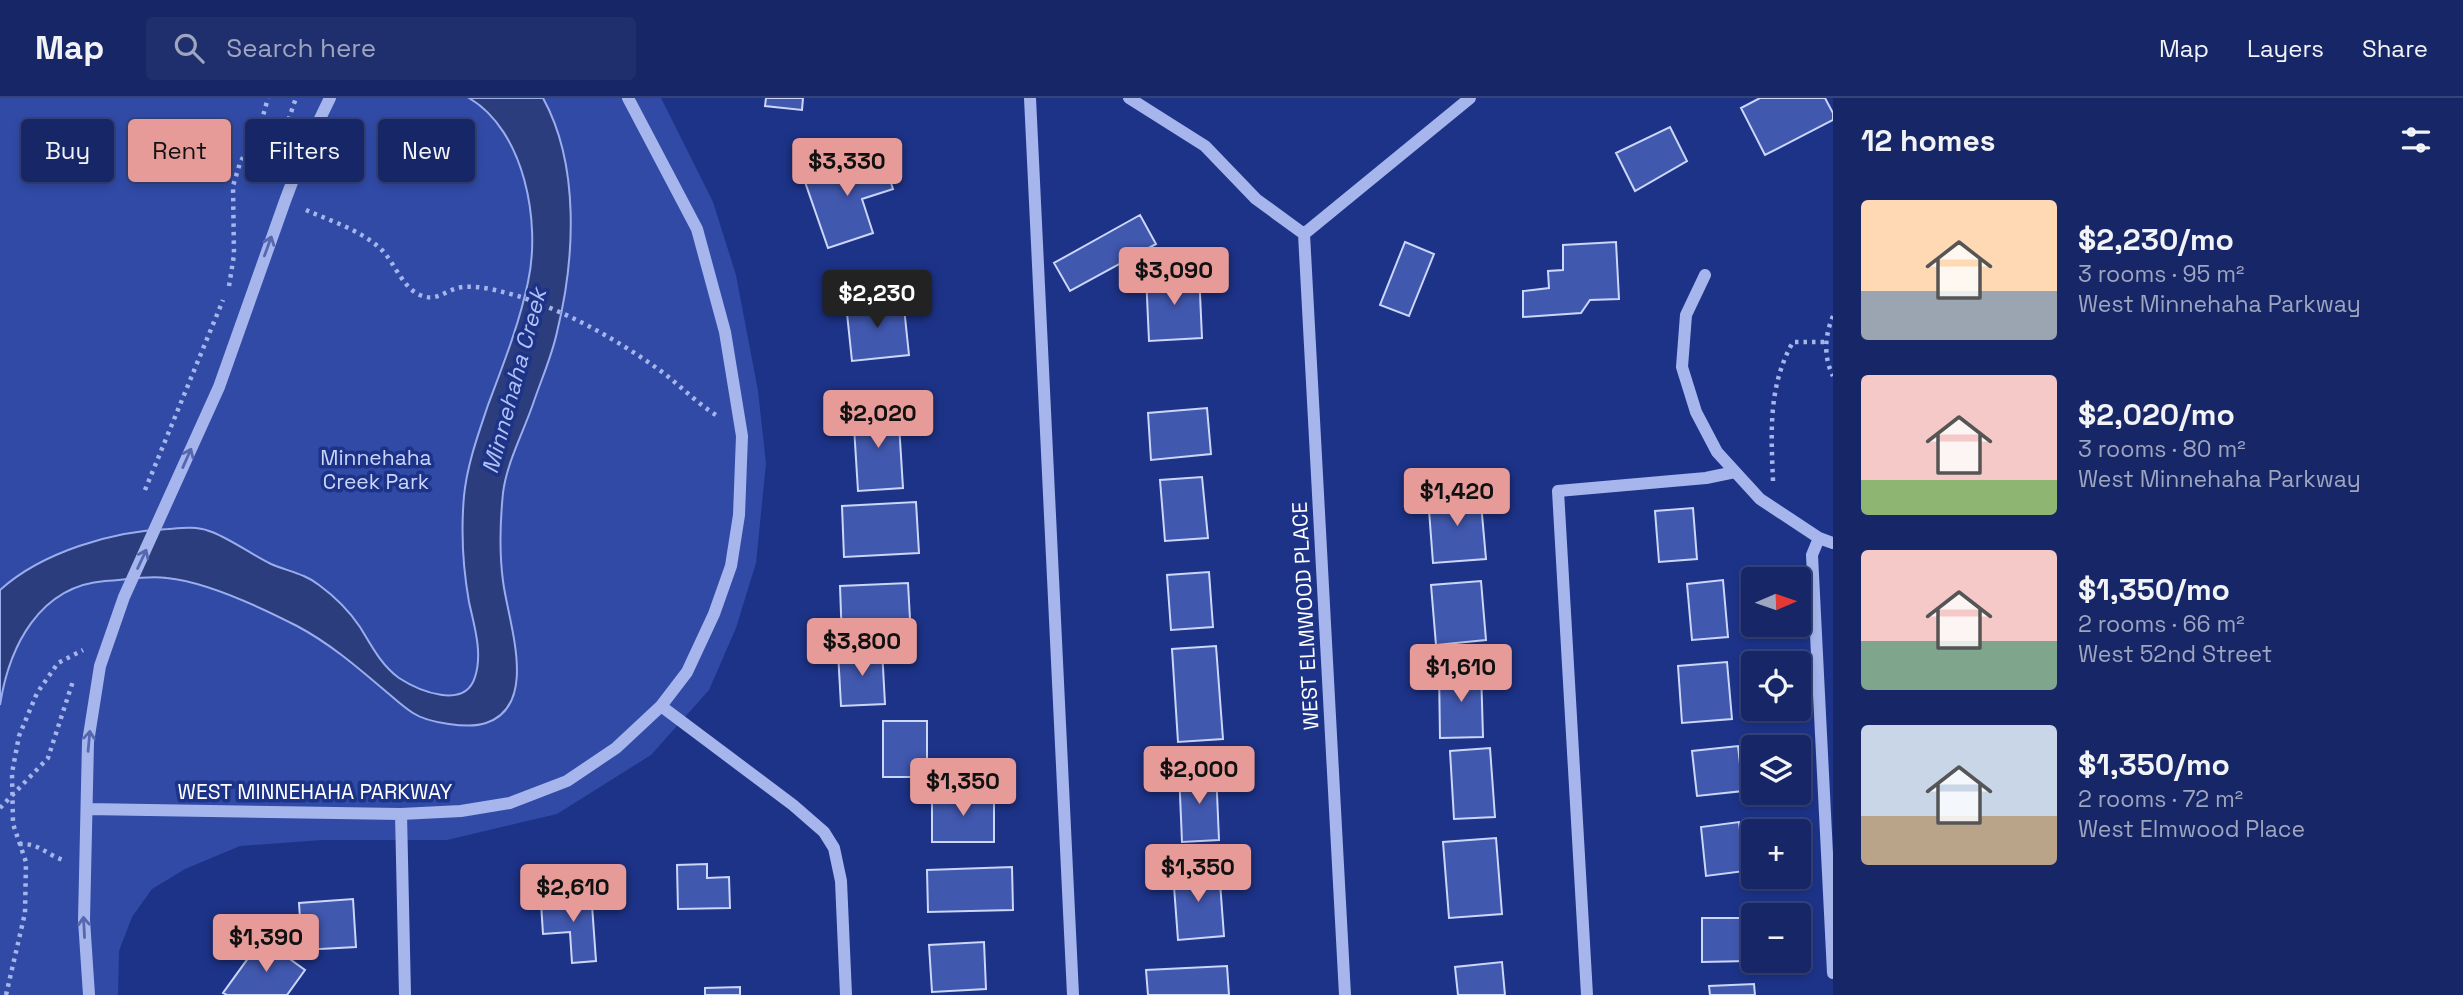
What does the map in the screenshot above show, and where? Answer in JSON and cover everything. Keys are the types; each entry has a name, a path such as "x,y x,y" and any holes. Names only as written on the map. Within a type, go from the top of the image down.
{"street":[{"path":"89,995 84,920 88,741 100,666 124,597 219,387 285,201 330,98"},
{"name":"WEST MINNEHAHA PARKWAY","path":"87,809 401,814 461,811 510,803 567,780 616,748 661,706 687,672 714,614 731,566 740,515 741,436 724,332 697,229 628,98"},
{"path":"1030,98 1073,995"},
{"path":"1129,98 1205,146 1256,199 1304,234 1469,98"},
{"name":"WEST ELMWOOD PLACE","path":"1304,234 1345,995"},
{"path":"1705,275 1686,315 1682,368 1696,412 1717,452 1760,499 1819,538 1833,542"},
{"path":"1587,995 1558,491 1706,478 1735,472"},
{"path":"1819,538 1812,555 1833,973"},
{"path":"661,706 793,805 824,832 834,848 841,880 846,995"},
{"path":"401,814 405,995"}],"path":[{"path":"229,287 234,256 233,187 247,148 261,123 268,98"},
{"path":"285,201 352,229 369,240 392,262 415,293 427,298 437,298 463,287 474,287 519,297 558,312 616,341 659,370 719,417"},
{"path":"144,492 223,300"},
{"path":"1833,316 1826,342 1829,369 1833,376"},
{"path":"1773,481 1771,426 1782,366 1793,342 1826,342"},
{"path":"6,995 25,913 26,862 13,824 12,773 19,736 37,693 58,663 83,650 79,662"},
{"path":"1,806 48,758 75,674"},
{"path":"19,844 34,844 53,857 70,862"}],"green space":[{"name":"Minnehaha Creek Park","path":"0,98 661,98 713,202 736,275 758,391 766,463 756,563 736,628 709,690 651,755 557,814 447,840 322,840 240,846 185,869 152,889 132,917 119,951 118,995 0,995"}],"water":[{"name":"Minnehaha Creek","path":"469,98 543,98 555,124 563,153 571,213 568,274 555,341 512,459 503,493 500,537 502,570 517,661 512,699 502,713 479,725 459,725 420,717 331,647 297,626 216,590 182,580 152,577 82,585 62,594 45,607 20,642 4,683 0,705 0,590 36,565 79,546 124,534 183,528 204,529 271,564 314,581 347,610 382,661 408,683 441,695 462,693 470,687 475,677 478,658 464,562 465,484 470,461 524,298 531,259 532,233 530,207 516,155 504,132 488,113"}],"building":[{"path":"766,98 803,98 802,110 765,106"},
{"path":"1760,98 1825,98 1833,113 1833,120 1765,155 1741,108"},
{"path":"1670,127 1687,161 1635,191 1616,153"},
{"path":"881,152 893,189 862,199 873,233 828,248 804,179"},
{"path":"1140,215 1156,244 1070,291 1054,263"},
{"path":"1405,242 1434,254 1409,316 1380,305"},
{"path":"1616,242 1619,299 1590,300 1581,313 1523,317 1523,291 1549,288 1548,271 1563,270 1563,245"},
{"path":"1199,272 1202,338 1149,341 1146,275"},
{"path":"903,298 909,355 852,361 846,304"},
{"path":"898,408 903,488 858,491 853,411"},
{"path":"1207,408 1211,454 1151,460 1148,413"},
{"path":"1202,477 1208,538 1165,541 1160,480"},
{"path":"1480,492 1486,559 1433,563 1428,497"},
{"path":"916,502 919,553 844,557 842,506"},
{"path":"1693,508 1697,559 1659,562 1655,511"},
{"path":"1209,572 1213,627 1171,630 1167,575"},
{"path":"1723,580 1728,637 1692,640 1687,584"},
{"path":"1481,581 1486,640 1436,645 1431,585"},
{"path":"908,583 911,637 842,641 840,586"},
{"path":"1216,646 1223,739 1178,742 1172,649"},
{"path":"882,649 885,704 841,706 838,652"},
{"path":"1727,662 1732,719 1682,723 1678,666"},
{"path":"1481,669 1483,737 1440,738 1439,670"},
{"path":"883,721 927,721 927,777 883,777"},
{"path":"1738,746 1741,791 1697,796 1692,751"},
{"path":"1490,748 1495,817 1454,819 1450,751"},
{"path":"1216,770 1219,840 1182,842 1179,771"},
{"path":"932,794 994,794 994,842 932,842"},
{"path":"1739,822 1741,872 1706,876 1701,827"},
{"path":"1496,838 1502,914 1449,918 1443,842"},
{"path":"707,864 707,878 729,877 730,908 678,909 677,865"},
{"path":"1012,867 1013,910 928,912 927,870"},
{"path":"1219,869 1224,936 1178,940 1173,873"},
{"path":"591,891 596,961 572,963 570,932 543,934 541,903 566,902 565,893"},
{"path":"353,899 356,947 302,950 299,903"},
{"path":"1702,918 1741,918 1741,961 1702,962"},
{"path":"262,939 305,970 287,995 223,993"},
{"path":"984,942 986,989 932,992 929,945"},
{"path":"1502,962 1505,995 1458,995 1455,967"},
{"path":"1227,966 1229,995 1148,995 1146,970"},
{"path":"1754,984 1755,995 1710,995 1709,986"},
{"path":"740,987 740,995 705,995 705,988"}]}
